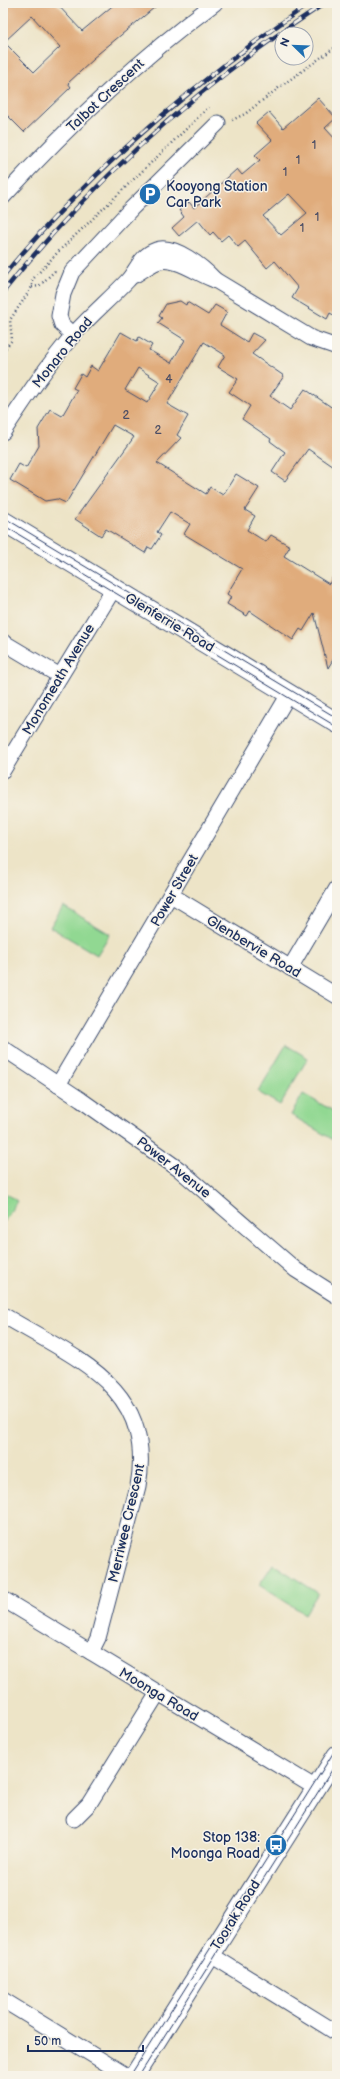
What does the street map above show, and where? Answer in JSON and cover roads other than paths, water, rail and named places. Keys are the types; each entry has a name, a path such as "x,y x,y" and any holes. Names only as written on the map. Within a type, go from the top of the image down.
{"main road":[{"name":"Glenferrie Road","path":"3,521 337,723"},
{"name":"Toorak Road","path":"134,2076 337,1755"}],"street":[{"name":"Talbot Crescent","path":"3,197 82,114 132,68 215,3"},
{"path":"73,336 62,325 59,316 63,294 72,272 131,209 218,123"},
{"name":"Monaro Road","path":"3,432 20,405 73,336 129,279 156,262 163,260 171,261 203,277 215,280 311,338 337,347"},
{"name":"Monaro Road","path":"311,338 321,350 337,358"},
{"name":"Monomeath Avenue","path":"3,770 114,588"},
{"path":"3,642 60,676"},
{"name":"Power Street","path":"58,1085 289,694"},
{"path":"290,968 337,888"},
{"name":"Glenbervie Road","path":"171,895 337,996"},
{"name":"Power Avenue","path":"3,1048 180,1170 296,1270 337,1296"},
{"name":"Merriwee Crescent","path":"3,1315 99,1374 121,1395 138,1432 141,1446 141,1466 138,1486 98,1638 91,1652"},
{"name":"Moonga Road","path":"3,1599 316,1788"},
{"path":"74,1819 89,1804 158,1693"},
{"path":"210,1955 337,2033"},
{"path":"3,2000 127,2076"}],"tram line":[{"path":"3,517 337,718"},
{"path":"3,525 337,727"},
{"path":"130,2076 337,1747"},
{"path":"139,2076 337,1762"}],"railway":[{"path":"3,276 72,199 147,129 186,95 226,64 310,3"},
{"path":"3,292 38,250 75,210 113,171 153,134 236,65 325,3"}],"place":[{"name":"Kooyong Station Car Park","path":"150,194"},
{"name":"Stop 138: Moonga Road","path":"276,1845"}]}
